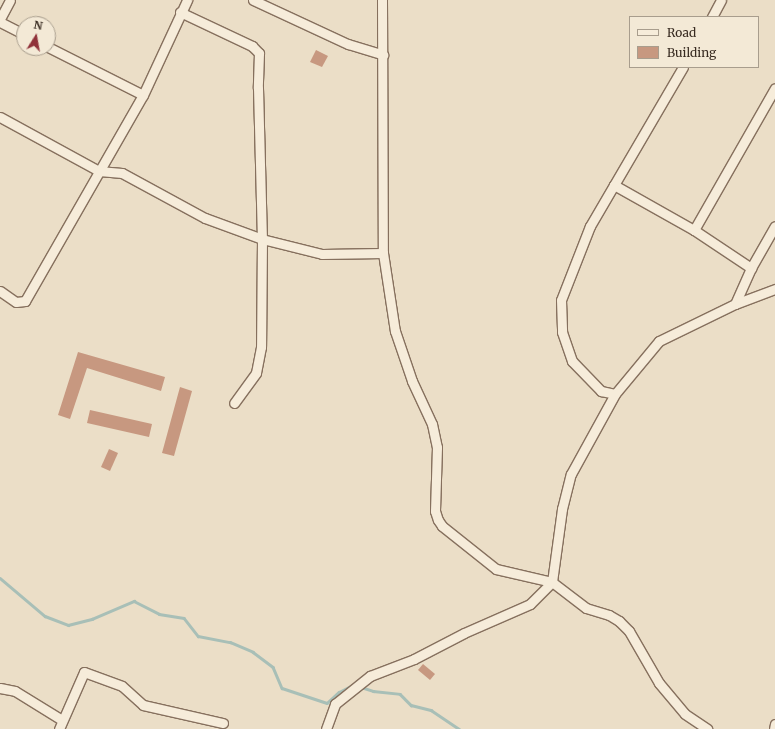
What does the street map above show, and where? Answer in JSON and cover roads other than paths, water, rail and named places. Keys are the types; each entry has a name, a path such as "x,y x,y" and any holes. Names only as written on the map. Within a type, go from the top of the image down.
{"street":[{"path":"0,19 10,0"},
{"path":"0,291 16,302 25,301 143,95 180,12 187,0"},
{"path":"254,0 348,44 383,55"},
{"path":"382,0 383,253 395,331 412,381 432,424 437,447 435,511 438,520 442,526 496,569 552,582 577,603 610,615 629,630 659,683 686,714 707,729"},
{"path":"713,16 721,0"},
{"path":"180,12 252,46 259,52 258,88 262,239 260,356 256,373 234,403"},
{"path":"0,22 16,30"},
{"path":"56,51 143,95"},
{"path":"615,394 601,391 572,361 562,332 561,300 590,226 682,68"},
{"path":"694,230 775,88"},
{"path":"0,116 99,171 122,173 205,218 262,239 322,254 383,253"},
{"path":"614,185 694,230 751,268"},
{"path":"734,304 751,268 775,226"},
{"path":"326,729 335,704 370,676 414,659 464,633 530,604 552,582 562,509 571,474 615,394 659,341 734,304 775,289"},
{"path":"0,688 16,691 60,725 84,672 122,686 143,705 223,723"},
{"path":"774,729 775,724"}],"waterway":[{"path":"0,578 45,616 68,625 92,619 134,601 159,614 184,618 198,636 230,642 253,652 273,667 282,688 327,703 339,692 355,684"},
{"path":"361,687 373,691 400,694 411,705 431,710 459,729"}]}
